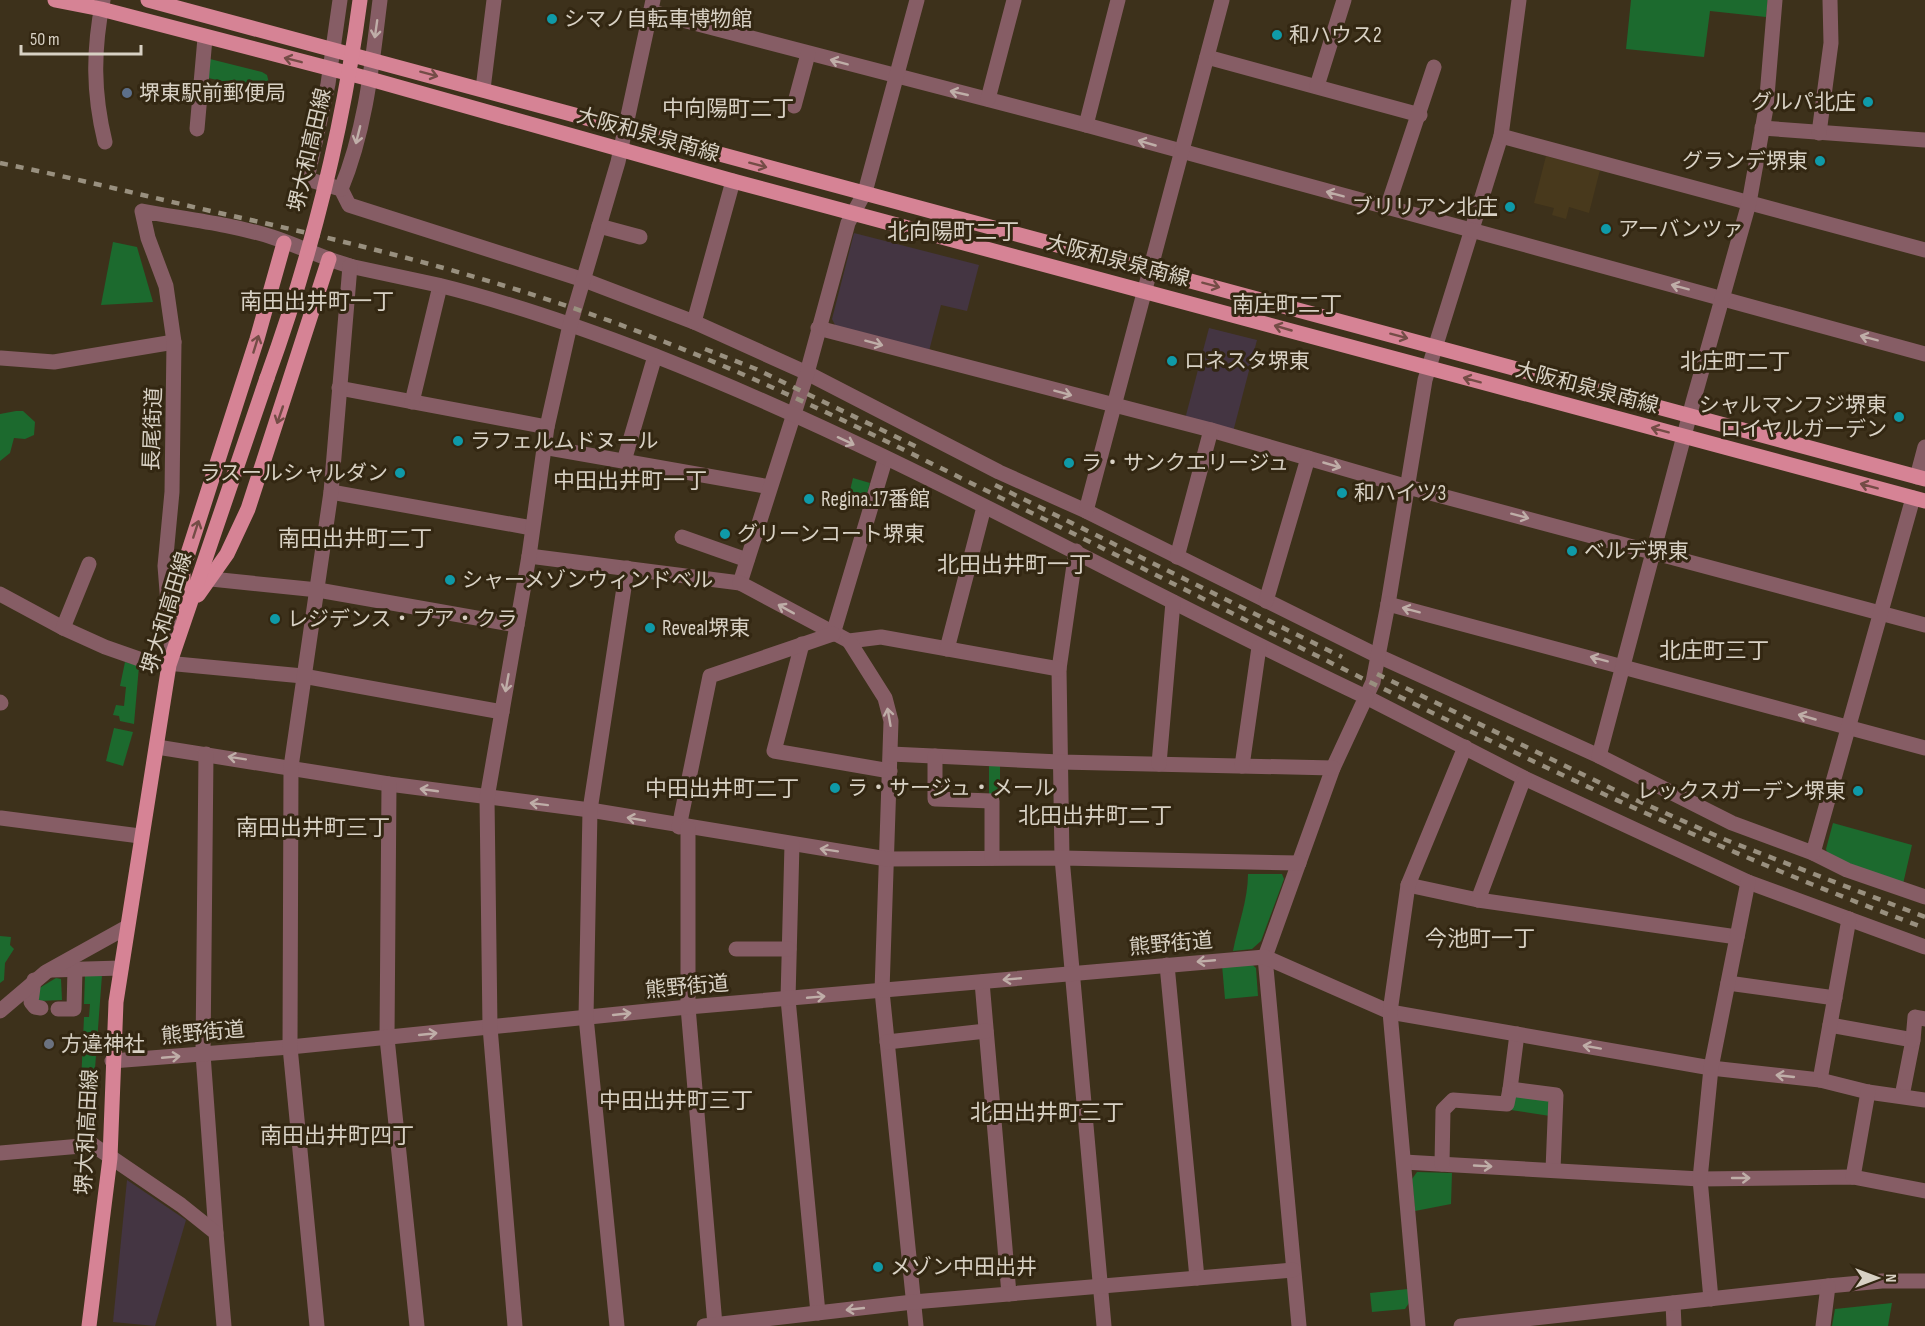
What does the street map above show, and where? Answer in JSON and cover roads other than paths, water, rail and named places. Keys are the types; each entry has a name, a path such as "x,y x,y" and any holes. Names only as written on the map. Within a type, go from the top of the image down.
{"main road":[{"name":"大阪和泉泉南線","path":"55,0 102,5 205,38 370,79 733,181 853,211 1919,500"},
{"name":"大阪和泉泉南線","path":"148,0 483,88 1921,478"},
{"name":"堺大和高田線","path":"89,1326 110,1158 112,1061 121,968 140,836 157,747 170,659 183,628 288,322 343,108 360,0"},
{"path":"183,628 183,569 257,339 284,243"},
{"path":"191,602 211,579 227,554 248,509 329,259"}],"street":[{"path":"340,0 331,70 307,179 341,189"},
{"path":"380,0 370,79 354,153 341,189 349,205 584,280 694,322 807,373 999,472 1086,511 1376,655 1599,756 1732,823 1813,853 1847,870 1925,897"},
{"path":"483,88 494,0"},
{"path":"740,583 807,373 853,211 865,192 916,0"},
{"path":"988,99 1014,0"},
{"path":"1086,125 1118,0"},
{"path":"1086,511 1222,0"},
{"path":"1317,86 1344,0"},
{"path":"1299,1326 1265,957 1333,768 1373,682 1428,368 1473,231 1501,136 1519,0"},
{"path":"1599,756 1749,203 1762,128 1775,0"},
{"path":"1819,133 1831,43 1830,0"},
{"path":"102,5 94,89 106,117 105,142"},
{"path":"515,1326 490,1027 487,798 529,556 547,427 570,325 621,149 653,6 808,54 1086,125 1181,153 1925,354"},
{"path":"197,129 205,38"},
{"path":"794,106 808,54"},
{"path":"1207,57 1419,116"},
{"path":"1387,208 1434,67"},
{"path":"1762,128 1925,140"},
{"path":"1501,136 1925,250"},
{"path":"694,322 733,181"},
{"name":"長尾街道","path":"170,659 165,566 172,480 174,342 166,286 148,238 142,211 274,238 284,243"},
{"path":"599,226 640,237"},
{"path":"284,243 350,266 440,286 570,325 655,356 793,416 1076,551 1259,646 1366,697 1524,778 1748,882 1925,947"},
{"path":"317,1326 290,1047 291,767 331,492 350,266"},
{"path":"412,402 440,286"},
{"path":"818,328 1211,430 1408,487 1925,625"},
{"path":"1,358 54,362 174,342"},
{"path":"624,461 655,356"},
{"path":"339,388 547,427"},
{"path":"1177,556 1211,430"},
{"path":"543,447 770,487"},
{"path":"1921,478 1925,447"},
{"path":"1266,601 1308,458"},
{"path":"833,634 885,460"},
{"path":"331,492 532,528"},
{"path":"1813,853 1881,613 1919,500"},
{"path":"947,649 984,507"},
{"path":"682,537 747,560"},
{"path":"1076,551 1059,669 1062,858 1104,1326"},
{"path":"529,556 740,583 849,641 881,637 1059,669"},
{"path":"63,628 89,564"},
{"path":"617,1326 586,1017 590,810 627,568"},
{"path":"211,579 318,590 517,625"},
{"path":"0,594 63,628 105,647 145,661 170,659 303,676 502,712"},
{"path":"1159,764 1173,602"},
{"path":"1388,604 1925,748"},
{"path":"833,634 710,676 683,828 688,1007 709,1325 914,1302 1293,1270"},
{"path":"849,641 885,698 891,721 882,991 916,1326"},
{"path":"802,644 774,751 890,771"},
{"path":"1242,766 1259,646"},
{"path":"157,747 389,784 590,810 683,828 887,859 1062,858 1299,863"},
{"path":"1418,1326 1390,1012 1408,885 1465,747"},
{"path":"206,754 203,1054 224,1326"},
{"path":"891,754 1060,762 1333,768"},
{"path":"935,756 935,799 992,801 992,858"},
{"path":"1478,900 1524,778"},
{"path":"389,784 387,1038 417,1326"},
{"path":"1,818 140,836"},
{"path":"792,844 788,999 819,1313"},
{"path":"1711,1299 1700,1179 1711,1068 1748,882"},
{"path":"1408,885 1478,900 1737,937"},
{"path":"1820,1080 1849,919"},
{"path":"4,1006 49,970 127,927"},
{"path":"736,949 789,949"},
{"path":"1265,957 1390,1012 1711,1068 1820,1080 1868,1092 1925,1100"},
{"name":"熊野街道","path":"112,1061 290,1047 688,1007 1265,957"},
{"path":"1167,965 1197,1278"},
{"path":"49,970 121,968"},
{"path":"58,1009 74,1009 75,969"},
{"path":"34,980 31,1002 35,1007 41,1008"},
{"path":"982,982 1010,1294"},
{"path":"1728,983 1835,999"},
{"path":"1902,1096 1915,1017 1925,1019"},
{"path":"1830,1024 1913,1040"},
{"path":"887,1042 986,1031"},
{"path":"1442,1164 1443,1110 1453,1100 1507,1104 1517,1034"},
{"path":"1510,1089 1556,1095 1553,1170"},
{"path":"1853,1178 1868,1092"},
{"path":"0,1153 93,1144 110,1158 181,1204 216,1233"},
{"path":"1404,1162 1700,1179 1853,1178 1925,1191"},
{"path":"1461,1326 1828,1286 1882,1281 1925,1281"},
{"path":"1823,1326 1828,1286"},
{"path":"1674,1303 1674,1326"}],"railway":[{"path":"0,163 392,254 502,285 611,321 665,342 856,427 1479,736 1700,837 1925,928"},
{"path":"705,349 756,369 917,447"},
{"path":"995,485 1342,657"},
{"path":"1377,674 1627,796 1726,840 1925,917"}],"place":[{"name":"シマノ自転車博物館","path":"552,19"},
{"name":"和ハウス2","path":"1277,35"},
{"name":"堺東駅前郵便局","path":"127,93"},
{"name":"グルパ北庄","path":"1868,102"},
{"name":"グランデ堺東","path":"1820,161"},
{"name":"ブリリアン北庄","path":"1510,207"},
{"name":"アーバンツァ","path":"1606,229"},
{"name":"ロネスタ堺東","path":"1172,361"},
{"name":"シャルマンフジ堺東 ロイヤルガーデン","path":"1899,417"},
{"name":"ラフェルムドヌール","path":"458,441"},
{"name":"ラ・サンクエリージュ","path":"1069,463"},
{"name":"ラスールシャルダン","path":"400,473"},
{"name":"和ハイツ3","path":"1342,493"},
{"name":"Regina.17番館","path":"809,499"},
{"name":"グリーンコート堺東","path":"725,534"},
{"name":"ベルデ堺東","path":"1572,551"},
{"name":"シャーメゾンウィンドベル","path":"450,580"},
{"name":"レジデンス・プア・クラ","path":"275,619"},
{"name":"Reveal堺東","path":"650,628"},
{"name":"ラ・サージュ・メール","path":"835,788"},
{"name":"レックスガーデン堺東","path":"1858,791"},
{"name":"方違神社","path":"49,1044"},
{"name":"メゾン中田出井","path":"878,1267"}],"district":[{"name":"中向陽町二丁","path":"728,109"},
{"name":"北向陽町二丁","path":"953,232"},
{"name":"南田出井町一丁","path":"317,302"},
{"name":"南庄町二丁","path":"1287,305"},
{"name":"北庄町二丁","path":"1735,362"},
{"name":"中田出井町一丁","path":"630,481"},
{"name":"南田出井町二丁","path":"355,539"},
{"name":"北田出井町一丁","path":"1014,565"},
{"name":"北庄町三丁","path":"1714,651"},
{"name":"中田出井町二丁","path":"722,789"},
{"name":"北田出井町二丁","path":"1095,816"},
{"name":"南田出井町三丁","path":"313,828"},
{"name":"今池町一丁","path":"1480,939"},
{"name":"中田出井町三丁","path":"676,1101"},
{"name":"北田出井町三丁","path":"1047,1113"},
{"name":"南田出井町四丁","path":"337,1136"}]}
